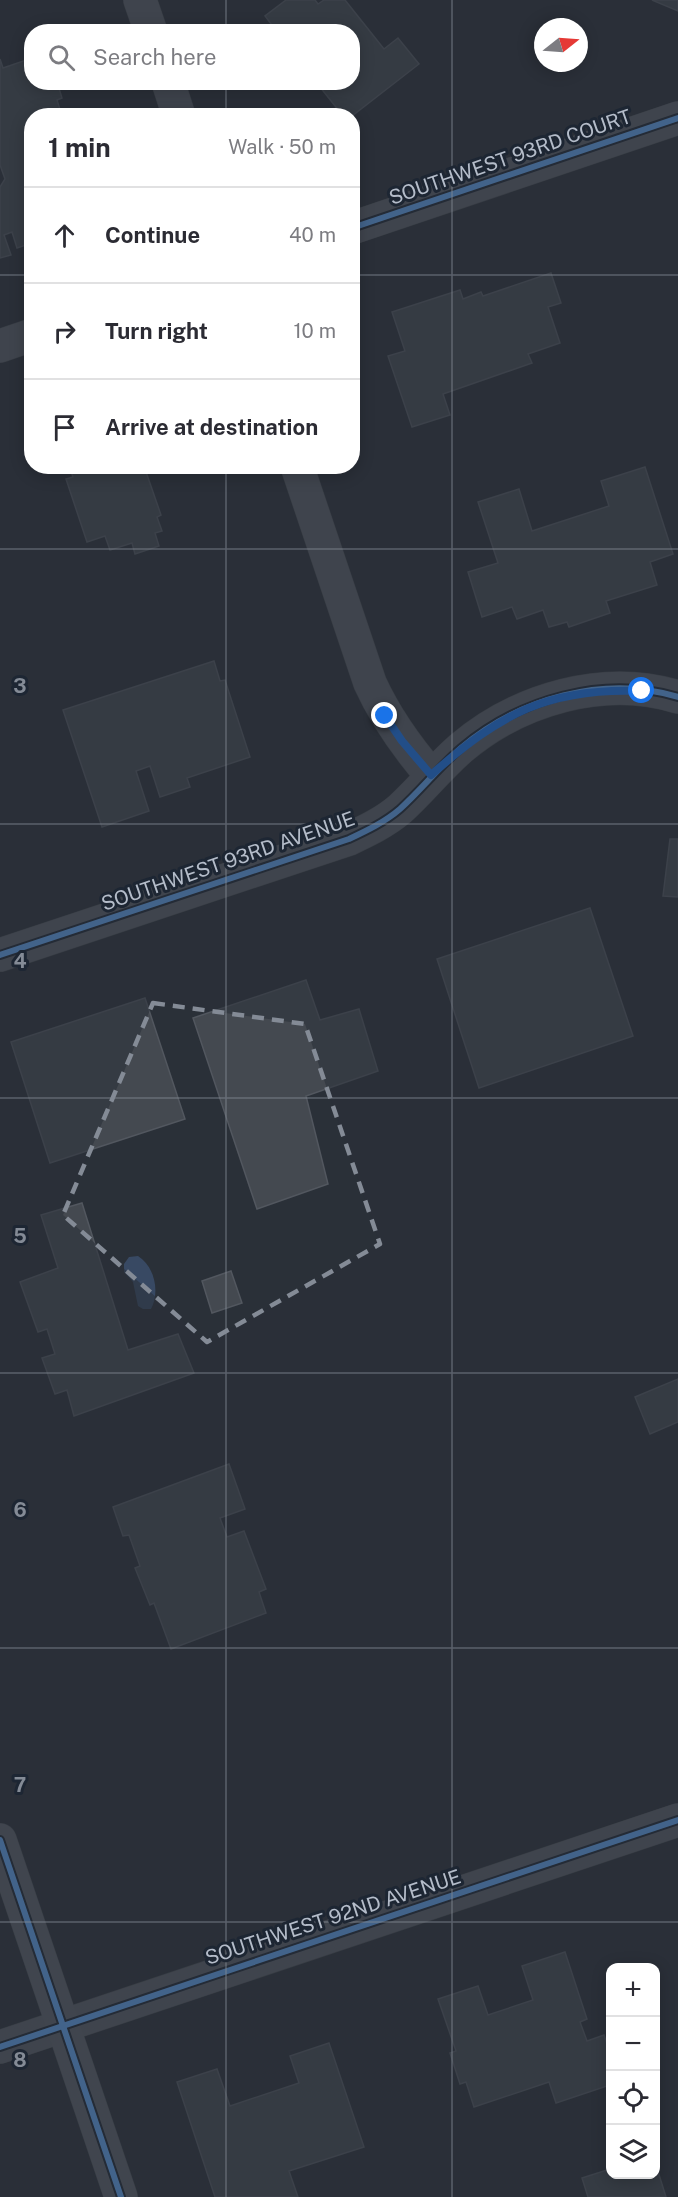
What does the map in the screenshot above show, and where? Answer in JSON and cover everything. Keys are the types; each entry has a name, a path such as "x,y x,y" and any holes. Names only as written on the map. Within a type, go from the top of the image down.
{"main road":[{"path":"0,1840 121,2197"}],"street":[{"path":"140,0 148,24"},
{"path":"171,90 176,108"},
{"name":"SOUTHWEST 93RD COURT","path":"360,225 678,118"},
{"path":"0,346 24,338"},
{"path":"300,474 370,683 402,741 431,775"},
{"name":"SOUTHWEST 93RD AVENUE","path":"0,955 349,839 372,828 399,810 431,775 488,728 539,703 574,692 616,690 665,693 678,697"},
{"name":"SOUTHWEST 92ND AVENUE","path":"0,2047 63,2024 678,1820"}],"highlighted area":[{"path":"153,1003 305,1024 380,1244 207,1342 63,1215"}],"water":[{"path":"138,1256 152,1273 154,1280 155,1295 151,1309 138,1306 133,1282 124,1272 124,1264 129,1257"}],"building":[{"path":"286,0 315,0 318,4 324,0 345,0 384,49 398,38 419,64 360,110 337,108 322,90 360,90 360,24 271,24 265,16"},
{"path":"652,0 678,0 678,11"},
{"path":"0,59 3,68 24,61 24,90 60,90 62,98 57,100 60,108 24,108 24,246 17,248 12,232 4,235 11,255 0,258 0,187 5,179 0,165"},
{"path":"551,273 561,303 548,307 560,343 528,354 532,363 443,394 450,415 412,427 388,356 405,351 392,312 460,290 463,299 481,292 483,296"},
{"path":"645,467 673,554 650,562 657,585 606,601 610,613 569,627 567,622 549,627 543,610 517,619 512,607 482,617 468,572 498,563 478,502 519,489 532,531 609,506 601,481"},
{"path":"72,474 147,474 161,515 157,517 162,531 155,533 159,546 135,554 132,543 110,550 105,536 87,542 66,479 73,477"},
{"path":"214,661 220,681 225,680 250,757 187,778 190,787 160,797 150,766 136,771 149,811 102,827 63,710"},
{"path":"670,839 678,839 678,897 663,896"},
{"path":"590,908 633,1036 479,1088 437,959"},
{"path":"306,980 320,1020 359,1009 378,1071 306,1096 328,1184 257,1209 193,1018"},
{"path":"145,998 185,1119 50,1163 11,1042"},
{"path":"82,1203 128,1350 178,1334 194,1373 74,1416 67,1390 55,1394 42,1358 55,1354 47,1329 38,1332 20,1282 58,1268 41,1215"},
{"path":"231,1271 242,1303 212,1313 202,1281"},
{"path":"678,1379 678,1422 650,1434 635,1397"},
{"path":"229,1464 245,1509 220,1518 227,1537 244,1531 266,1589 259,1592 266,1613 171,1649 154,1603 150,1605 135,1568 140,1566 129,1535 123,1536 113,1507"},
{"path":"565,1952 587,2019 580,2022 587,2041 604,2035 606,2041 606,2086 556,2103 549,2082 474,2107 466,2082 460,2084 450,2053 456,2051 438,1999 478,1986 488,2015 533,2000 522,1966"},
{"path":"329,2043 364,2147 289,2171 298,2197 215,2197 177,2082 217,2069 230,2106 299,2083 290,2056"},
{"path":"606,2170 606,2179 660,2178 666,2197 588,2197 582,2178"}],"cycle path":[{"path":"360,225 678,118"},
{"path":"0,955 349,839 394,814 453,755 484,731 536,704 592,690 621,688 678,697"},
{"path":"0,2047 678,1820"},
{"path":"0,1840 121,2197"}],"route":[{"path":"385,716 402,741 431,775 462,747 488,728 539,703 574,692 642,691"}]}
